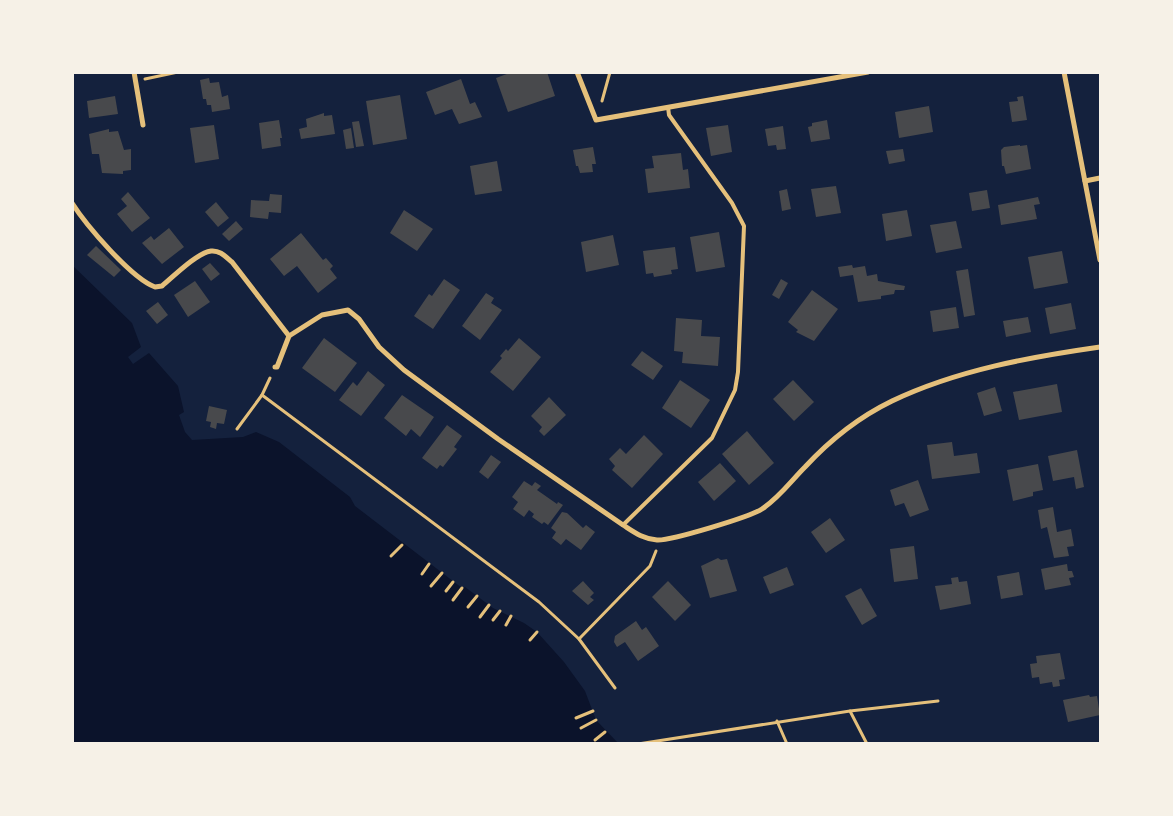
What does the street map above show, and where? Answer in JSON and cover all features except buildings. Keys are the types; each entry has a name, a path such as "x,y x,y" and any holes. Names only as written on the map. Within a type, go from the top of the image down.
{"street":[{"path":"134,72 143,125"},
{"path":"577,72 596,120 868,72"},
{"path":"1064,72 1100,260"},
{"path":"1085,181 1100,178"},
{"path":"72,203 103,242 142,280 155,287 162,286 200,256 211,251 221,252 232,262 289,336"},
{"path":"275,367 277,367 289,336 322,316 348,310 359,319 379,347 404,370 498,439 623,524 645,538 659,541 739,519 761,510 778,496 826,446 848,427 899,398 994,366 1038,356 1100,347"}],"lane":[{"path":"623,524 712,438 735,390 738,372 744,226 732,202 669,115 668,107"}],"path":[{"path":"160,76 178,72"},
{"path":"596,120 610,72"},
{"path":"237,429 262,395 270,378 270,366 275,367"},
{"path":"262,395 539,602 579,639 615,688"},
{"path":"579,639 650,566 659,541"},
{"path":"391,556 402,544"},
{"path":"422,574 429,564"},
{"path":"431,586 442,573"},
{"path":"446,591 452,582"},
{"path":"453,600 462,588"},
{"path":"468,607 477,596"},
{"path":"480,617 489,605"},
{"path":"493,620 500,611"},
{"path":"506,625 511,616"},
{"path":"530,640 537,632"},
{"path":"638,744 850,710 938,701"},
{"path":"850,710 867,744"},
{"path":"576,718 593,712"},
{"path":"581,728 596,720"},
{"path":"776,721 787,744"},
{"path":"596,740 605,732"}],"water":[{"path":"72,265 132,323 141,347 128,357 133,364 149,353 178,386 184,412 179,415 185,432 192,440 243,437 256,432 279,442 350,497 355,506 462,588 465,587 493,608 524,623 537,632 564,662 585,691 596,720 618,743 73,743"}]}
